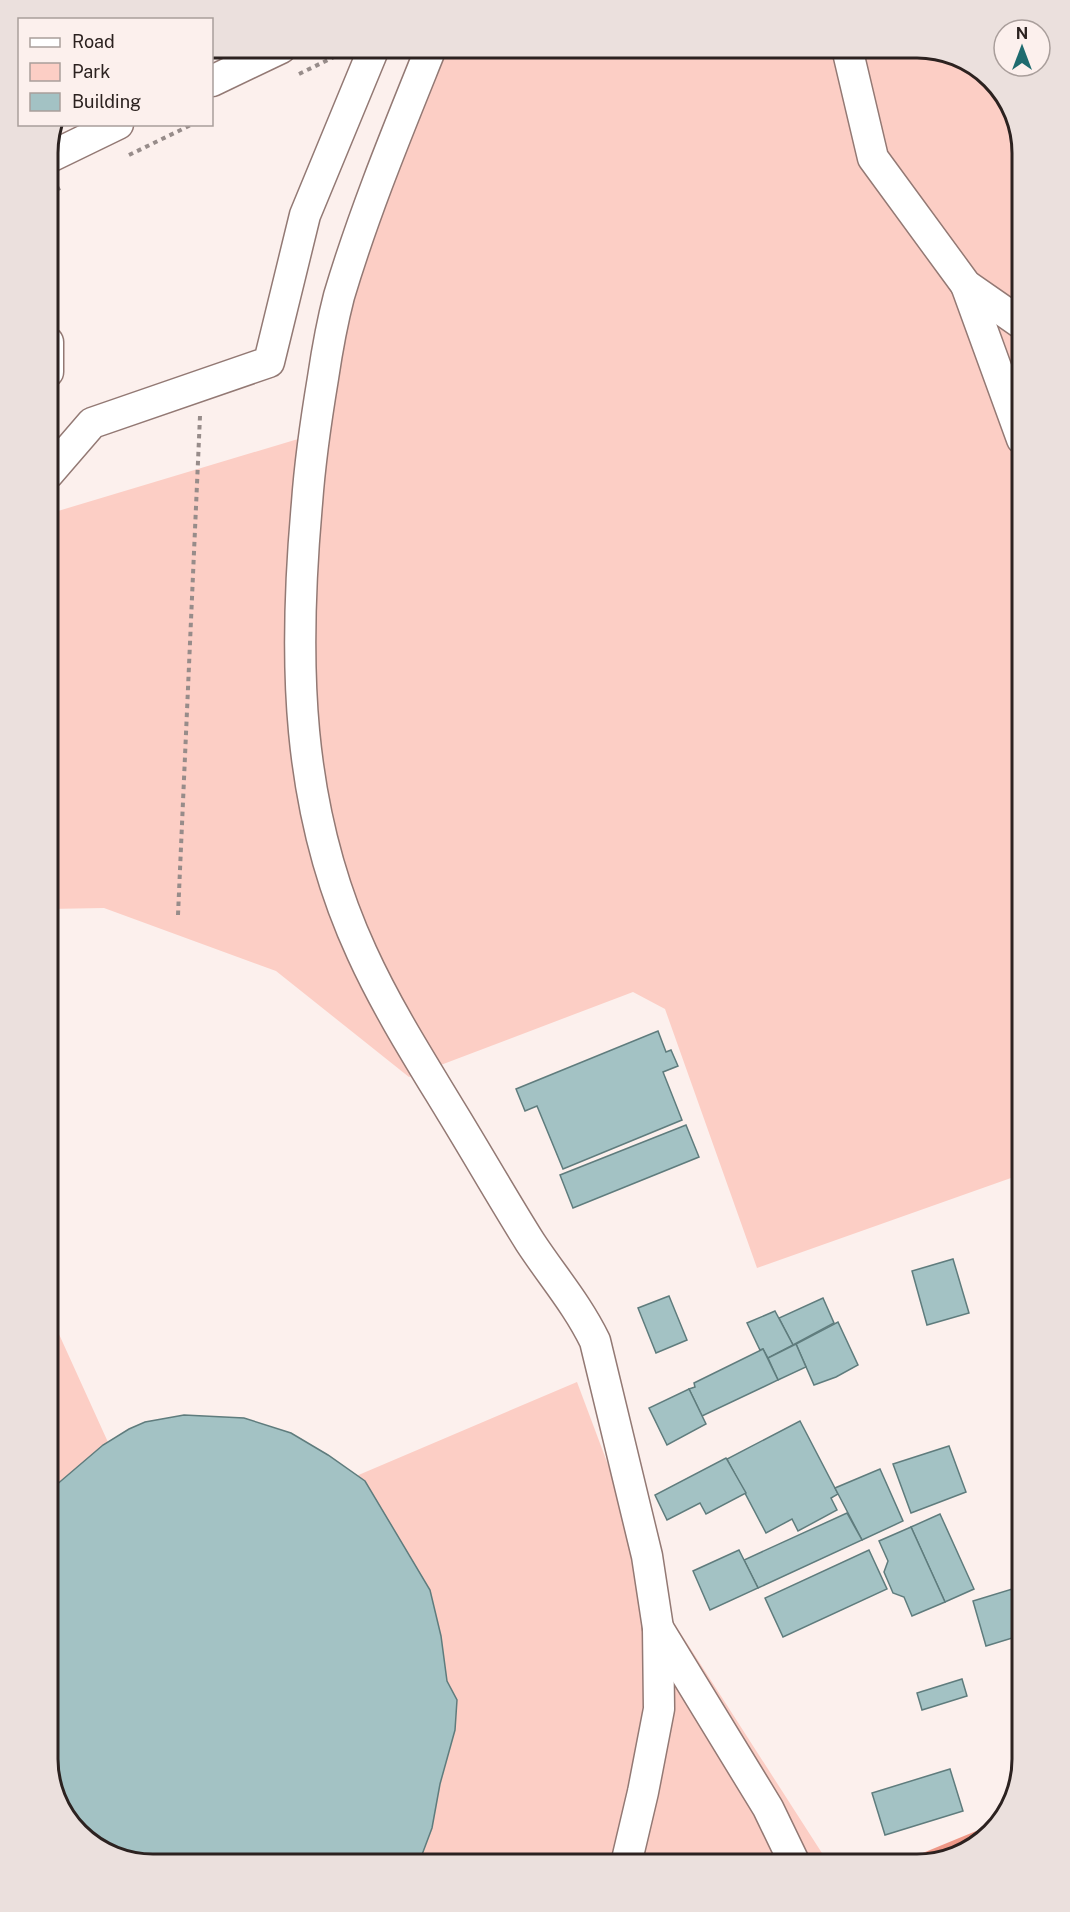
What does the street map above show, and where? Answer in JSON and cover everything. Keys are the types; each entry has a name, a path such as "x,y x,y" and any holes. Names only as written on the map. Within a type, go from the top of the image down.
{"lane":[{"path":"213,81 259,58"},
{"path":"59,461 92,423 269,362 305,215 370,58"},
{"path":"427,58 390,149 353,253 338,300 327,355 311,452 300,576 305,753 323,848 336,890 362,954 405,1035 532,1244 581,1313 595,1341 646,1557 658,1628 659,1708 628,1854"},
{"path":"850,59 873,158 966,285 1012,412"},
{"path":"59,153 114,126"},
{"path":"966,285 1012,317"},
{"path":"658,1628 768,1808 790,1854"}],"path":[{"path":"178,915 202,385"}],"green space":[{"path":"426,58 922,59 935,60 958,68 984,86 992,96 1004,117 1010,135 1012,154 1012,1178 757,1268 665,1009 633,992 409,1077 276,971 104,908 59,909 59,511 328,430 343,302"},
{"path":"58,1333 161,1559 577,1382 658,1598 822,1854 148,1853 135,1852 112,1844 91,1830 75,1811 60,1777 58,1758"}],"shaded area":[{"path":"979,1830 953,1846 922,1853"}],"building":[{"path":"658,1031 666,1052 671,1050 678,1066 663,1072 682,1120 563,1169 537,1106 525,1111 516,1089"},
{"path":"686,1125 699,1157 573,1208 560,1175"},
{"path":"953,1259 969,1313 927,1325 912,1271"},
{"path":"669,1296 687,1340 656,1353 638,1308"},
{"path":"823,1298 834,1323 793,1345 779,1318"},
{"path":"775,1311 793,1345 768,1358 763,1349 760,1350 747,1323"},
{"path":"838,1322 858,1365 836,1377 814,1385 796,1344"},
{"path":"796,1344 806,1367 778,1380 768,1358"},
{"path":"763,1349 778,1380 702,1416 689,1389 695,1387 694,1383"},
{"path":"689,1389 706,1424 667,1445 649,1408"},
{"path":"184,1415 244,1418 291,1433 365,1481 430,1590 441,1636 447,1681 457,1700 455,1730 440,1784 432,1828 422,1853 135,1852 112,1844 101,1837 82,1821 75,1811 60,1777 58,1758 58,1483 103,1445 145,1422"},
{"path":"800,1421 838,1494 831,1498 837,1510 798,1531 792,1519 766,1533 727,1459"},
{"path":"949,1446 966,1492 911,1513 893,1464"},
{"path":"726,1458 746,1493 706,1514 700,1503 667,1520 655,1495"},
{"path":"880,1469 903,1521 862,1540 835,1488"},
{"path":"847,1513 862,1540 758,1588 744,1560"},
{"path":"940,1514 974,1589 945,1602 911,1527"},
{"path":"911,1527 945,1602 912,1616 904,1597 893,1593 884,1572 888,1561 879,1541"},
{"path":"739,1550 758,1588 710,1610 693,1571"},
{"path":"869,1550 887,1589 783,1637 765,1598"},
{"path":"1012,1589 1012,1638 986,1646 973,1601"},
{"path":"962,1679 967,1696 922,1710 917,1693"},
{"path":"950,1769 963,1811 885,1835 872,1793"}]}
